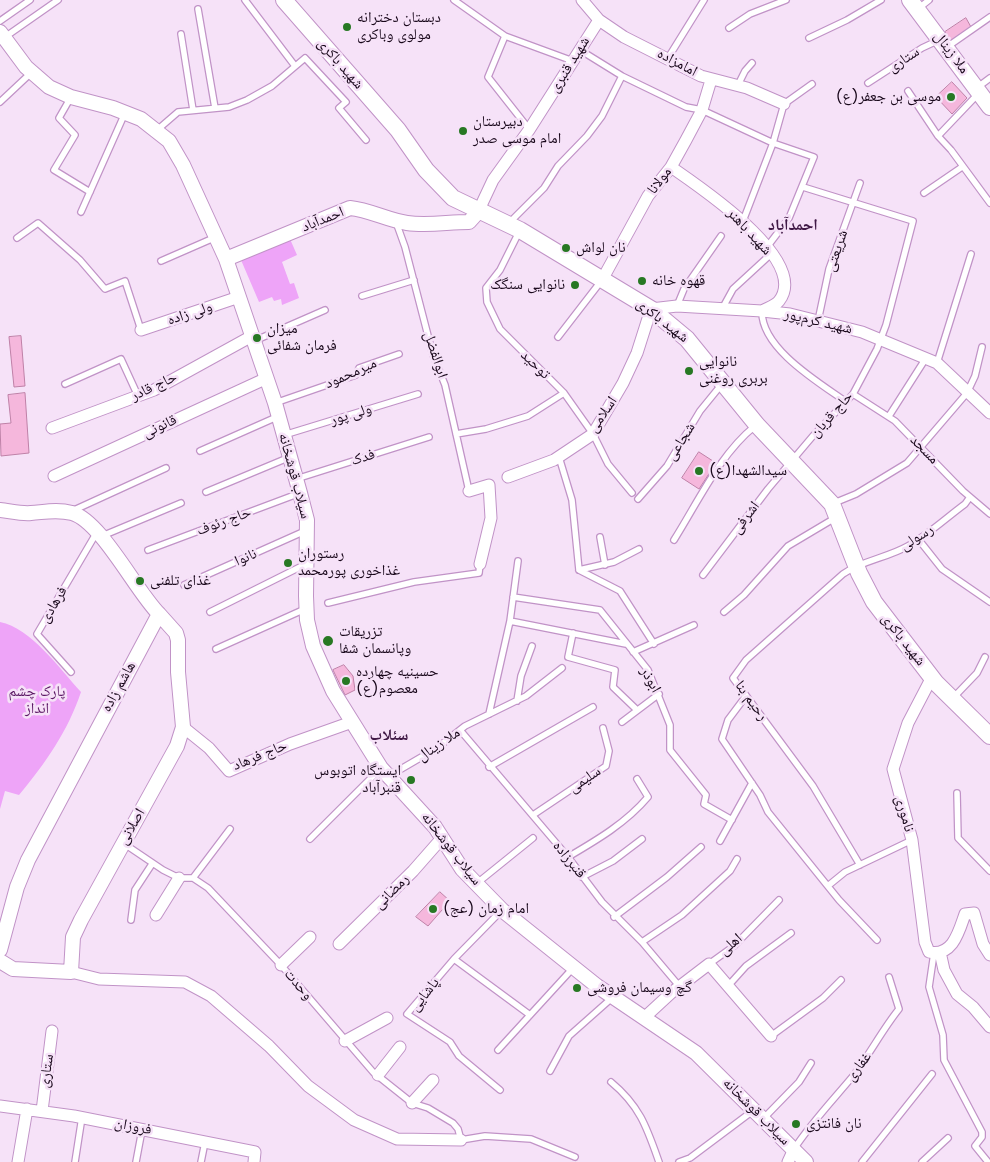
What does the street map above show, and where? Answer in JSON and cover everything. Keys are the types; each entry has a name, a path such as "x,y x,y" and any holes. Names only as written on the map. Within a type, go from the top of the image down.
{"main road":[{"name":"شهید باکری","path":"284,0 398,130 426,170 453,198 478,212 514,227 652,309 687,339 757,425 834,510 856,565 874,602 932,677 952,700 990,736"},
{"name":"ملا زینال","path":"919,3 944,43 990,107"}],"street":[{"name":"امامزاده","path":"582,0 599,20 624,37 711,80 762,93 784,104"},
{"name":"شهید قنبری","path":"478,212 493,180 529,130 599,20"},
{"name":"سیلاب قوشخانه","path":"1,37 32,72 49,87 71,97 141,119 169,141 183,166 226,259 277,410 300,493 307,530 307,608 314,646 333,691 385,772 442,838 462,869 502,910 613,997 696,1053 758,1114 791,1156 806,1162"},
{"name":"مولانا","path":"602,280 648,196 671,167 702,110 711,80"},
{"name":"شهید باهنر","path":"671,167 713,196 743,221 769,251 784,276 785,284 778,303 762,311"},
{"name":"احمدآباد","path":"226,259 350,208 365,210 396,220 436,225 469,222 478,212"},
{"name":"ولی زاده","path":"140,330 239,297"},
{"name":"شهید کرم‌پور","path":"652,309 677,306 790,314 880,338 937,364 990,413"},
{"name":"اسلامی","path":"508,477 559,457 593,434 623,383 637,353 652,309"},
{"name":"حاج قادر","path":"52,428 154,390 253,338"},
{"name":"قانونی","path":"54,476 266,378"},
{"path":"469,491 489,485 491,518 480,564"},
{"path":"0,510 29,514 50,510 79,515 99,534 159,614"},
{"name":"اصلانی","path":"71,972 73,937 177,746 183,727 178,672 178,640 176,633 159,614"},
{"name":"هاشم زاده","path":"0,950 17,887 28,860 159,614"},
{"name":"ناموری","path":"932,677 908,723 893,769 912,840 925,942 929,952 937,953 957,994 974,1007 990,1027"},
{"name":"حاج فرهاد","path":"183,727 209,748 229,771 290,744 352,722"},
{"name":"رمضانی","path":"339,944 413,871 442,838"},
{"path":"156,916 180,878"},
{"path":"937,953 950,946 959,936 965,914 974,913 983,944 990,955"},
{"path":"281,965 310,937"},
{"path":"0,961 13,969 71,972 98,979 185,982 211,996 269,1046 308,1086 354,1120 397,1139 461,1140"},
{"path":"709,964 771,1036"},
{"name":"اهلی","path":"645,1017 709,964"},
{"path":"345,1041 386,1018"},
{"name":"ستاری","path":"42,1111 52,1031"},
{"path":"378,1075 400,1047"},
{"path":"412,1103 433,1080"},
{"name":"فروزان","path":"0,1106 82,1117 255,1152 254,1162"},
{"path":"18,1162 27,1109"}],"lane":[{"path":"0,21 30,0"},
{"path":"1,37 58,0"},
{"path":"245,0 295,66"},
{"path":"454,0 505,36 573,61"},
{"path":"668,58 704,0"},
{"path":"729,28 750,14 786,0"},
{"path":"809,38 847,20 880,0"},
{"path":"198,9 215,108"},
{"name":"ستاری","path":"868,83 922,48 944,43 990,18"},
{"path":"181,34 193,110"},
{"path":"505,36 488,77 529,130"},
{"path":"580,50 622,76 686,107 702,110 773,143 814,157 789,218 769,251 733,289 722,309"},
{"path":"156,131 178,112 229,107 247,100 272,86 304,58 346,102 339,108 366,140"},
{"path":"737,87 745,71 752,63"},
{"path":"0,102 32,72"},
{"name":"توحید","path":"622,76 602,116 587,136 558,166 544,188 514,227 500,270 486,288 487,302 500,329 564,393 593,434 608,464 632,493"},
{"path":"938,136 990,78"},
{"path":"743,221 773,143 784,104 812,84"},
{"path":"908,91 938,136 990,204"},
{"path":"71,97 59,118 75,135 54,170 90,192"},
{"path":"81,212 125,113"},
{"path":"924,193 962,167"},
{"name":"شریعتی","path":"818,322 829,269 860,182"},
{"path":"803,187 853,203"},
{"name":"حاج قربان","path":"792,462 812,437 826,425 853,394 871,361 880,338 913,221 853,203"},
{"name":"ابوالفضل","path":"396,220 456,434 469,491"},
{"path":"17,238 38,223 80,260 105,289 125,281 140,330"},
{"path":"161,261 216,236"},
{"path":"677,306 684,289 721,236"},
{"path":"937,364 971,254"},
{"path":"362,296 414,280"},
{"path":"558,337 602,280"},
{"path":"253,338 325,310"},
{"path":"762,311 762,321 770,339 802,369 845,401"},
{"path":"724,612 744,595 788,546 856,494 898,471 967,393 982,346"},
{"name":"میرمحمود","path":"200,452 277,410 356,375 359,368 399,354"},
{"path":"888,416 926,358"},
{"path":"66,384 121,359 138,396"},
{"name":"شجاعی","path":"638,499 667,466 700,411 722,384"},
{"path":"456,434 502,425 528,416 564,393"},
{"name":"ولی پور","path":"284,435 418,394"},
{"name":"مسجد","path":"853,394 888,416 970,497 990,514"},
{"path":"674,540 723,463 747,433 757,425"},
{"name":"فدک","path":"296,479 429,437"},
{"path":"206,492 290,457"},
{"path":"559,457 572,500 580,570"},
{"name":"اشرفی","path":"703,575 768,489 792,462"},
{"path":"70,512 166,468"},
{"name":"حاج رئوف","path":"148,550 300,493"},
{"name":"رسولی","path":"856,565 906,548 965,504 970,497"},
{"path":"99,534 181,503"},
{"name":"نانوا","path":"184,585 307,530"},
{"name":"فرهادی","path":"71,672 37,634 99,534"},
{"path":"600,537 605,565"},
{"path":"919,540 942,569 990,602"},
{"path":"580,570 605,565 639,549"},
{"path":"489,714 510,620 518,561"},
{"path":"210,612 307,564"},
{"path":"328,603 414,582 479,573 480,564"},
{"name":"رحیم بنا","path":"856,565 829,585 791,622 740,666 733,678 813,786 860,865"},
{"path":"580,570 620,591 654,644"},
{"name":"ابوذر","path":"514,597 600,610 648,670 670,726 670,750 706,795 704,804 732,820"},
{"path":"216,649 307,608"},
{"path":"510,620 626,644"},
{"path":"633,652 694,625"},
{"path":"573,633 568,657 615,670 613,687 636,710"},
{"path":"517,701 520,676 532,646"},
{"path":"952,700 977,673 985,657"},
{"name":"ملا زینال","path":"310,839 385,772 437,748 460,730 517,701 534,691 562,668"},
{"path":"622,722 658,694"},
{"path":"746,696 728,720 722,739 752,783 768,812 829,885 839,900 877,940"},
{"path":"489,767 592,707"},
{"name":"سلیمی","path":"533,815 606,766 608,751 604,728"},
{"name":"قنبرزاده","path":"460,730 489,767 568,857 614,916 642,942 680,987"},
{"path":"568,857 610,832 638,808 648,796 637,780"},
{"path":"720,841 752,783"},
{"path":"957,793 958,838 990,871"},
{"path":"123,843 152,864 180,878 193,878 230,829"},
{"path":"476,884 533,838"},
{"path":"582,877 613,861 642,839"},
{"path":"829,885 844,872 912,840"},
{"path":"614,916 667,877 701,847"},
{"path":"642,942 682,915 730,871 737,859"},
{"path":"131,920 135,890 152,864"},
{"name":"وحدت","path":"193,878 208,888 281,965 345,1041 378,1075 412,1103 428,1108 453,1123 458,1129 461,1140"},
{"name":"اهلی","path":"709,964 734,946 779,900"},
{"name":"پاشایی","path":"500,1090 459,1056 450,1042 408,1014 454,959 502,910"},
{"path":"728,986 746,966 791,933"},
{"path":"937,953 929,987 943,1035 944,1060 982,1132 982,1137 974,1146 988,1162"},
{"path":"454,959 530,1015"},
{"path":"498,1050 574,967"},
{"name":"غفاری","path":"791,1156 881,1038 885,1026 899,1009 890,977"},
{"path":"771,1036 823,998 841,980"},
{"path":"550,1071 569,1036 613,997"},
{"path":"679,1162 690,1158 758,1114 799,1082 811,1063"},
{"path":"862,1162 932,1074"},
{"path":"611,1082 624,1093 644,1120 659,1162"},
{"path":"75,1162 82,1117"},
{"path":"136,1162 142,1129"},
{"path":"461,1140 485,1136 531,1139 575,1157"},
{"path":"922,1162 948,1138"},
{"path":"201,1162 205,1142"}],"green space":[{"path":"290,239 297,255 282,262 290,284 294,283 299,298 282,305 281,299 274,301 272,297 259,302 241,260"},
{"name":"پارک چشم انداز","path":"0,622 23,632 34,641 81,692 63,734 47,759 19,795 5,791 0,809"}],"building":[{"path":"966,18 971,27 950,41 945,32"},
{"name":"موسی بن جعفر(ع)","path":"952,82 967,98 952,114 936,97"},
{"path":"21,336 25,386 14,387 9,337"},
{"path":"25,393 29,453 1,456 0,424 11,423 8,395"},
{"name":"سیدالشهدا(ع)","path":"699,452 716,463 699,489 682,478"},
{"name":"حسینیه چهارده معصوم(ع)","path":"344,665 353,676 355,690 345,695 333,670"},
{"name":"امام زمان (عج)","path":"440,892 450,901 428,926 416,917"}],"place":[{"name":"دبستان دخترانه مولوی وباکری","path":"347,27"},
{"name":"موسی بن جعفر(ع)","path":"951,97"},
{"name":"دبیرستان امام موسی صدر","path":"463,131"},
{"name":"نان لواش","path":"566,248"},
{"name":"قهوه خانه","path":"642,281"},
{"name":"نانوایی سنگک","path":"575,285"},
{"name":"میزان فرمان شفائی","path":"257,338"},
{"name":"نانوایی بربری روغنی","path":"689,371"},
{"name":"سیدالشهدا(ع)","path":"699,471"},
{"name":"رستوران غذاخوری پورمحمد","path":"288,563"},
{"name":"غذای تلفنی","path":"140,581"},
{"name":"تزریقات وپانسمان شفا","path":"328,641"},
{"name":"حسینیه چهارده معصوم(ع)","path":"346,681"},
{"name":"ایستگاه اتوبوس قنبرآباد","path":"411,780"},
{"name":"امام زمان (عج)","path":"433,909"},
{"name":"گچ وسیمان فروشی","path":"577,988"},
{"name":"نان فانتزی","path":"796,1124"}],"district":[{"name":"احمدآباد","path":"793,226"},
{"name":"سئلاب","path":"389,736"}]}
